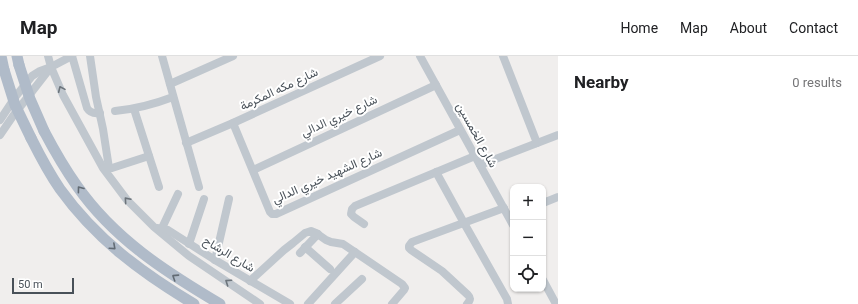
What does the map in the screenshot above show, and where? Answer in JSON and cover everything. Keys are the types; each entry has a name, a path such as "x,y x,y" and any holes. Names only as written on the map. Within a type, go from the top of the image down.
{"main road":[{"path":"1,56 15,105 49,172 60,189 108,244 141,270 194,304"},
{"path":"18,60 30,99 44,131 54,150 77,186 92,205 115,229 147,257 164,270 220,304"}],"street":[{"path":"48,56 51,67 63,94 114,184 127,200 189,256 260,304"},
{"path":"0,120 32,76 72,56 87,108 90,112 100,113"},
{"path":"90,56 103,129 106,168"},
{"path":"162,56 199,187"},
{"path":"170,84 233,56"},
{"name":"شارع مكه المكرمة","path":"186,143 380,56"},
{"name":"شارع الخمسين","path":"420,56 504,208 510,214"},
{"path":"504,56 538,143"},
{"path":"0,135 51,67"},
{"name":"شارع خيري الدالي","path":"253,170 436,85"},
{"path":"115,111 134,109 155,104 173,97"},
{"path":"134,109 159,187"},
{"name":"شارع الشهيد خيري الدالي","path":"233,123 272,214 276,214 460,130"},
{"path":"480,165 558,135"},
{"path":"106,168 149,156"},
{"path":"364,224 352,214 352,209 355,206 475,156"},
{"path":"436,172 508,299 508,304"},
{"path":"158,228 178,194"},
{"path":"546,202 558,197"},
{"path":"190,244 204,199"},
{"path":"215,260 229,199"},
{"path":"468,300 442,270 411,250 409,248 410,243 504,208"},
{"name":"شارع الرشاح","path":"158,228 168,230 215,260 290,304"},
{"path":"250,281 284,250 308,231 313,231 331,242 343,244 402,284 405,288 392,304"},
{"path":"318,234 302,250 330,269"},
{"path":"308,304 355,252"},
{"path":"335,304 362,279"},
{"path":"546,286 556,304"}]}
